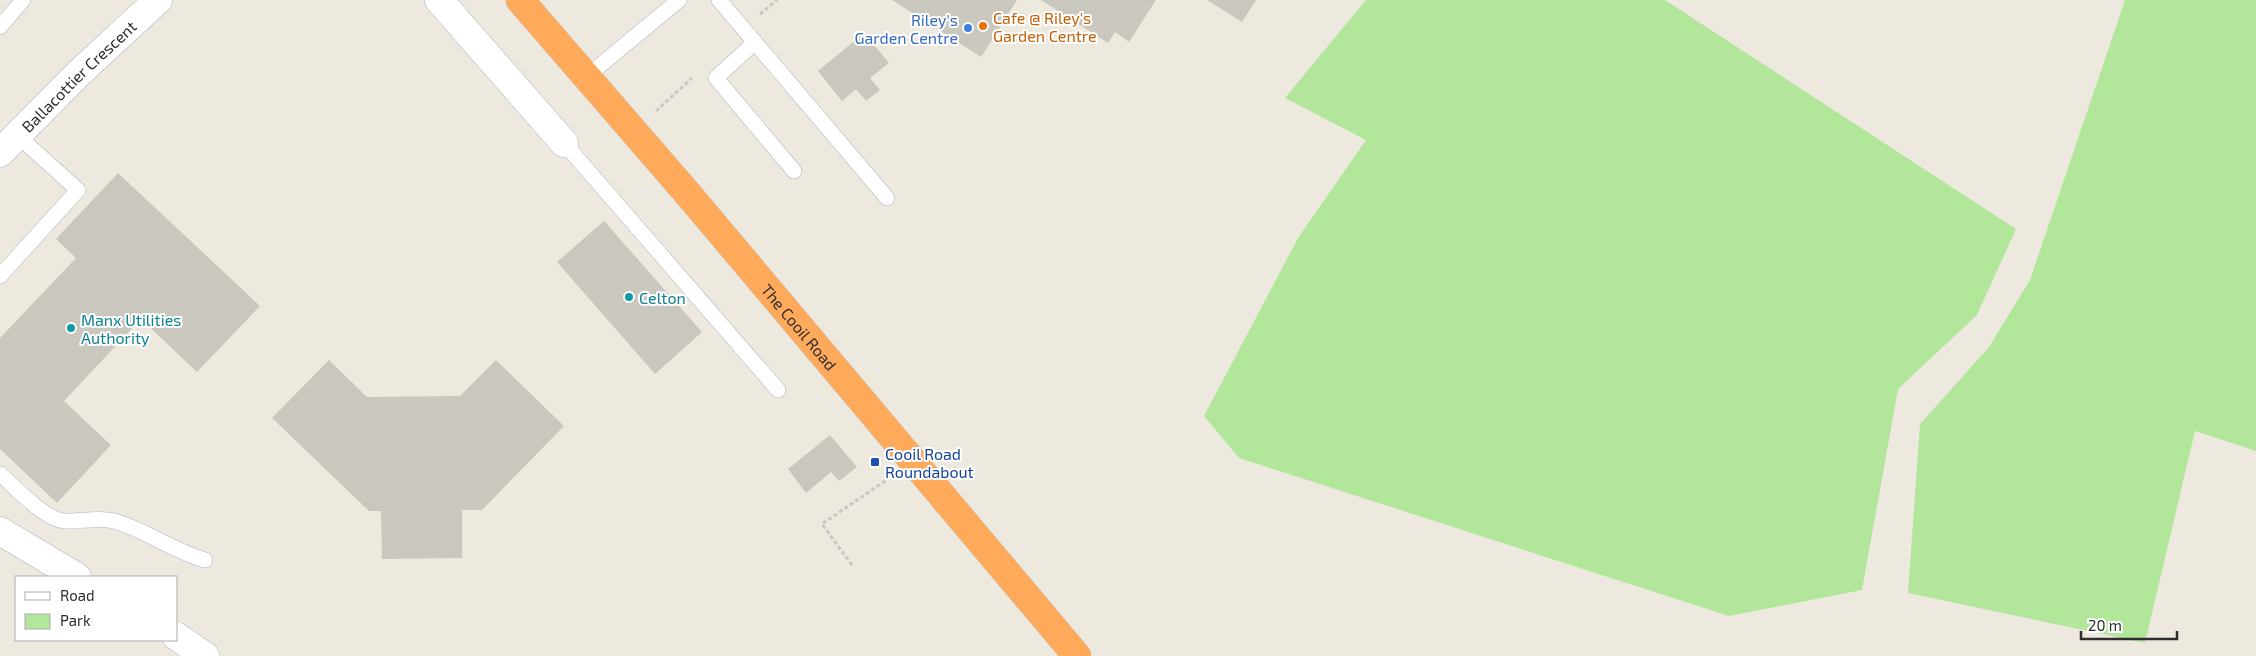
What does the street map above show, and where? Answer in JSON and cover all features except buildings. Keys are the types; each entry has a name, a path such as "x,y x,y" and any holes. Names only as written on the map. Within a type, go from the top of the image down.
{"highway":[{"name":"The Cooil Road","path":"520,0 688,194 1077,656"}],"street":[{"name":"Ballacottier Crescent","path":"6,144 158,0"},
{"path":"438,0 564,143"},
{"path":"0,530 75,576"},
{"path":"178,637 205,656"}],"lane":[{"path":"0,27 11,17 23,0"},
{"path":"586,78 679,0"},
{"path":"719,0 887,198"},
{"path":"754,43 716,78 794,171"},
{"path":"564,143 778,390"},
{"path":"0,276 78,190 6,144"},
{"path":"0,474 48,515 62,521 112,521 186,554 205,560"}],"path":[{"path":"852,565 822,524 914,462"}],"green space":[{"path":"1366,0 1665,0 2016,229 1977,315 1898,389 1862,590 1729,616 1239,458 1204,416 1298,238 1366,140 1285,98"},
{"path":"2125,0 2256,0 2256,451 2195,431 2145,643 1908,593 1920,424 1989,347 2030,280"}],"place":[{"name":"Cafe @ Riley's Garden Centre","path":"983,26"},
{"name":"Riley's Garden Centre","path":"968,28"},
{"name":"Celton","path":"629,297"},
{"name":"Manx Utilities Authority","path":"71,328"},
{"name":"Cooil Road Roundabout","path":"875,462"}]}
